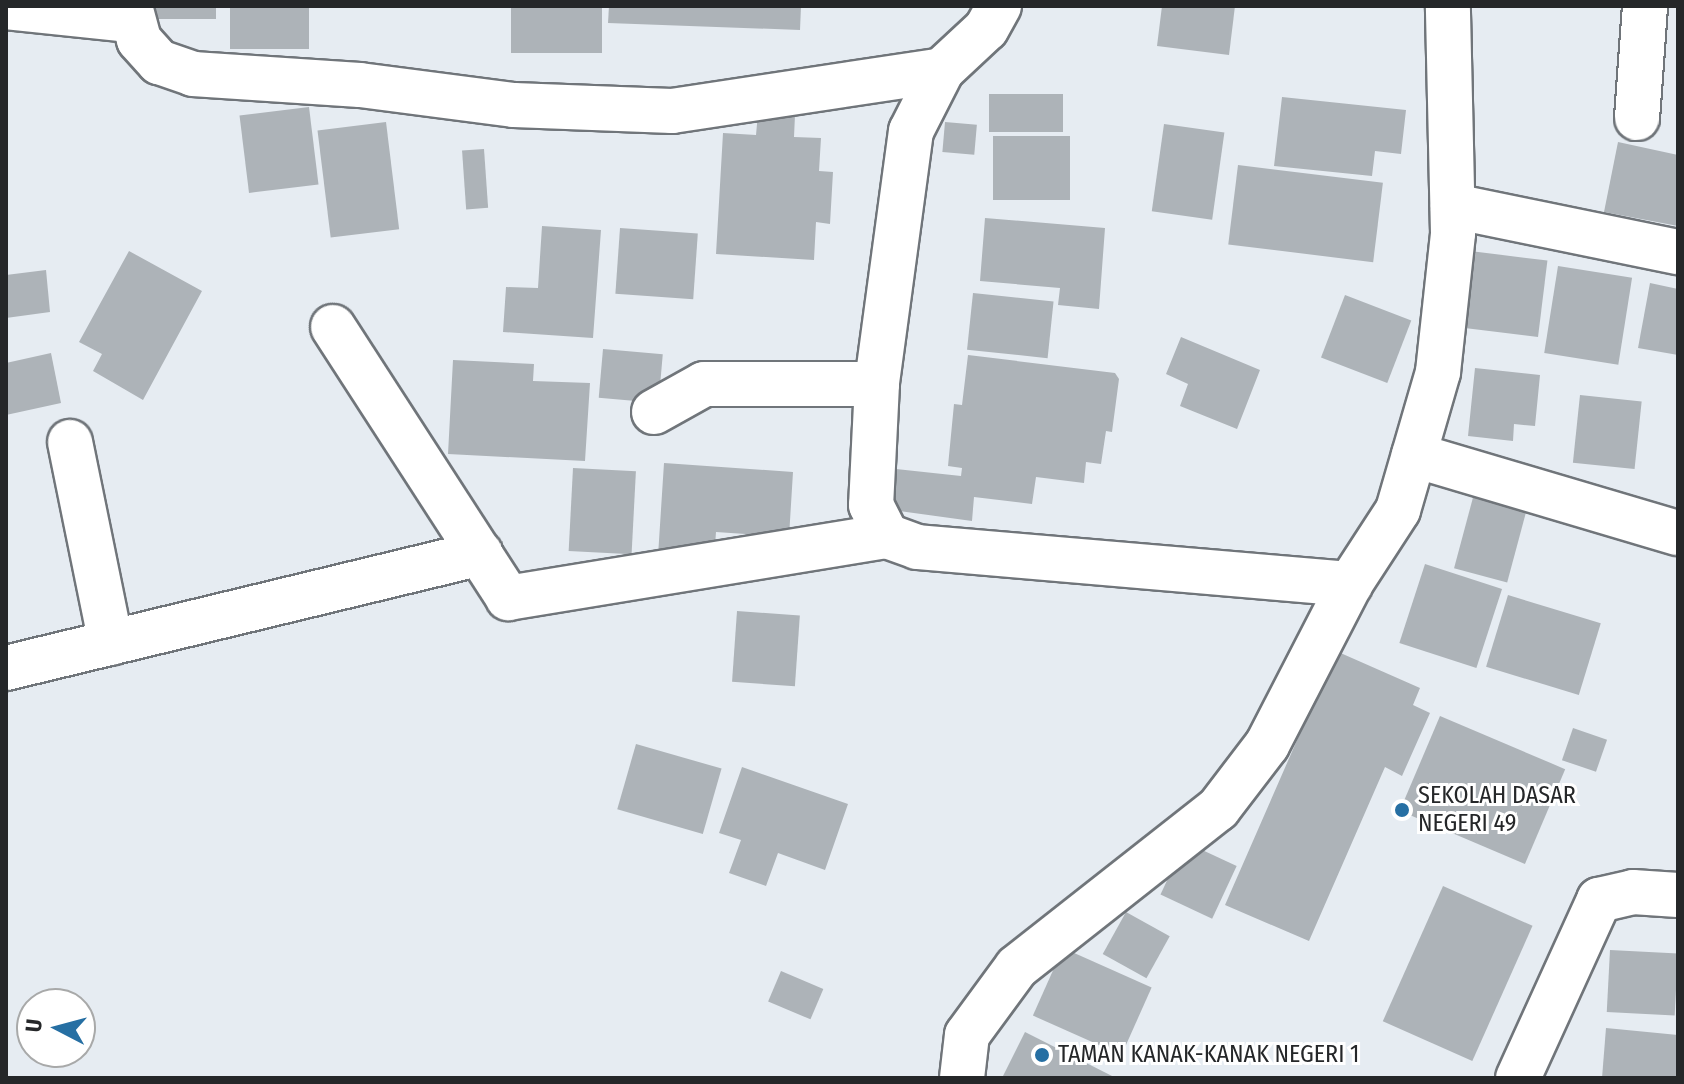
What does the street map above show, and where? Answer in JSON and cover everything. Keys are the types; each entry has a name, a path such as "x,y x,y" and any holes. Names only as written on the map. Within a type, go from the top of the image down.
{"street":[{"path":"887,536 871,505 877,384 911,131 942,70 986,29 999,6"},
{"path":"962,1078 967,1035 1017,967 1218,809 1267,745 1350,584 1398,510 1438,372 1453,206 1448,6"},
{"path":"1637,118 1645,6"},
{"path":"6,7 130,13 159,62 193,74 360,85 514,105 672,111 942,70"},
{"path":"1453,206 1678,252"},
{"path":"333,327 508,598 887,536 917,547 1350,584"},
{"path":"654,412 704,384 877,384"},
{"path":"70,442 111,643"},
{"path":"1414,455 1678,533"},
{"path":"6,668 480,553"},
{"path":"1518,1078 1599,900 1633,892 1678,895"}],"building":[{"path":"148,6 216,6 216,19 148,19"},
{"path":"230,6 309,6 309,49 230,49"},
{"path":"511,6 602,6 602,53 511,53"},
{"path":"609,6 801,6 800,30 608,23"},
{"path":"1162,6 1235,6 1229,55 1157,46"},
{"path":"989,94 1063,94 1063,132 989,132"},
{"path":"1282,97 1406,110 1401,154 1375,151 1372,176 1274,166"},
{"path":"309,107 319,184 249,193 240,116"},
{"path":"758,113 795,115 794,137 821,138 819,171 833,172 830,224 816,222 814,260 716,254 723,133 756,135"},
{"path":"386,122 399,229 331,238 318,130"},
{"path":"945,122 977,125 974,155 942,152"},
{"path":"1164,124 1224,132 1212,220 1152,211"},
{"path":"993,136 1070,136 1070,200 993,200"},
{"path":"1618,142 1678,155 1678,226 1604,212"},
{"path":"484,149 488,208 466,209 462,151"},
{"path":"1238,165 1383,183 1373,262 1228,244"},
{"path":"985,218 1105,228 1099,309 1058,305 1060,288 980,281"},
{"path":"542,226 601,230 593,338 503,332 506,287 538,288"},
{"path":"620,228 698,233 693,299 615,294"},
{"path":"129,251 202,291 143,400 93,371 102,354 79,342"},
{"path":"1470,251 1547,261 1538,337 1461,327"},
{"path":"1558,266 1632,278 1618,365 1544,353"},
{"path":"46,270 50,312 6,318 6,275"},
{"path":"1650,283 1678,289 1678,355 1638,348"},
{"path":"973,293 1054,301 1048,358 967,350"},
{"path":"1345,295 1411,320 1387,383 1321,358"},
{"path":"1181,337 1260,370 1237,429 1180,406 1188,384 1166,374"},
{"path":"603,349 663,354 659,403 599,398"},
{"path":"51,353 61,403 6,415 6,363"},
{"path":"968,355 1115,373 1119,379 1112,432 1106,431 1101,464 1086,462 1084,483 1036,477 1032,504 974,497 972,521 892,510 896,469 961,476 962,468 948,466 954,404 962,405"},
{"path":"453,360 534,364 533,381 590,383 585,461 448,454"},
{"path":"1475,368 1540,375 1535,426 1514,424 1513,441 1468,436"},
{"path":"1580,395 1642,401 1635,469 1573,463"},
{"path":"664,463 793,472 789,537 716,532 714,560 658,556"},
{"path":"573,468 636,471 632,554 569,551"},
{"path":"1475,490 1528,504 1507,582 1454,568"},
{"path":"1425,564 1502,589 1476,668 1399,643"},
{"path":"1508,595 1601,623 1579,695 1486,667"},
{"path":"737,611 800,615 795,686 732,682"},
{"path":"1336,651 1420,688 1413,705 1430,713 1402,776 1385,767 1309,941 1225,905"},
{"path":"1440,716 1565,769 1525,864 1400,811"},
{"path":"1573,728 1607,740 1596,772 1562,760"},
{"path":"636,744 722,769 703,834 617,809"},
{"path":"742,767 848,804 825,870 778,853 766,886 729,873 741,840 719,833"},
{"path":"1185,842 1237,866 1212,919 1160,895"},
{"path":"1443,886 1533,926 1472,1061 1383,1021"},
{"path":"1126,912 1170,936 1146,978 1103,954"},
{"path":"1063,948 1152,987 1122,1055 1033,1016"},
{"path":"1610,950 1678,954 1675,1015 1607,1012"},
{"path":"781,971 823,989 810,1019 768,1001"},
{"path":"1606,1028 1678,1035 1678,1078 1602,1078"},
{"name":"TAMAN KANAK-KANAK NEGERI 1","path":"1025,1032 1116,1078 1002,1078"}],"place":[{"name":"SEKOLAH DASAR NEGERI 49","path":"1402,810"},
{"name":"TAMAN KANAK-KANAK NEGERI 1","path":"1042,1055"}]}
